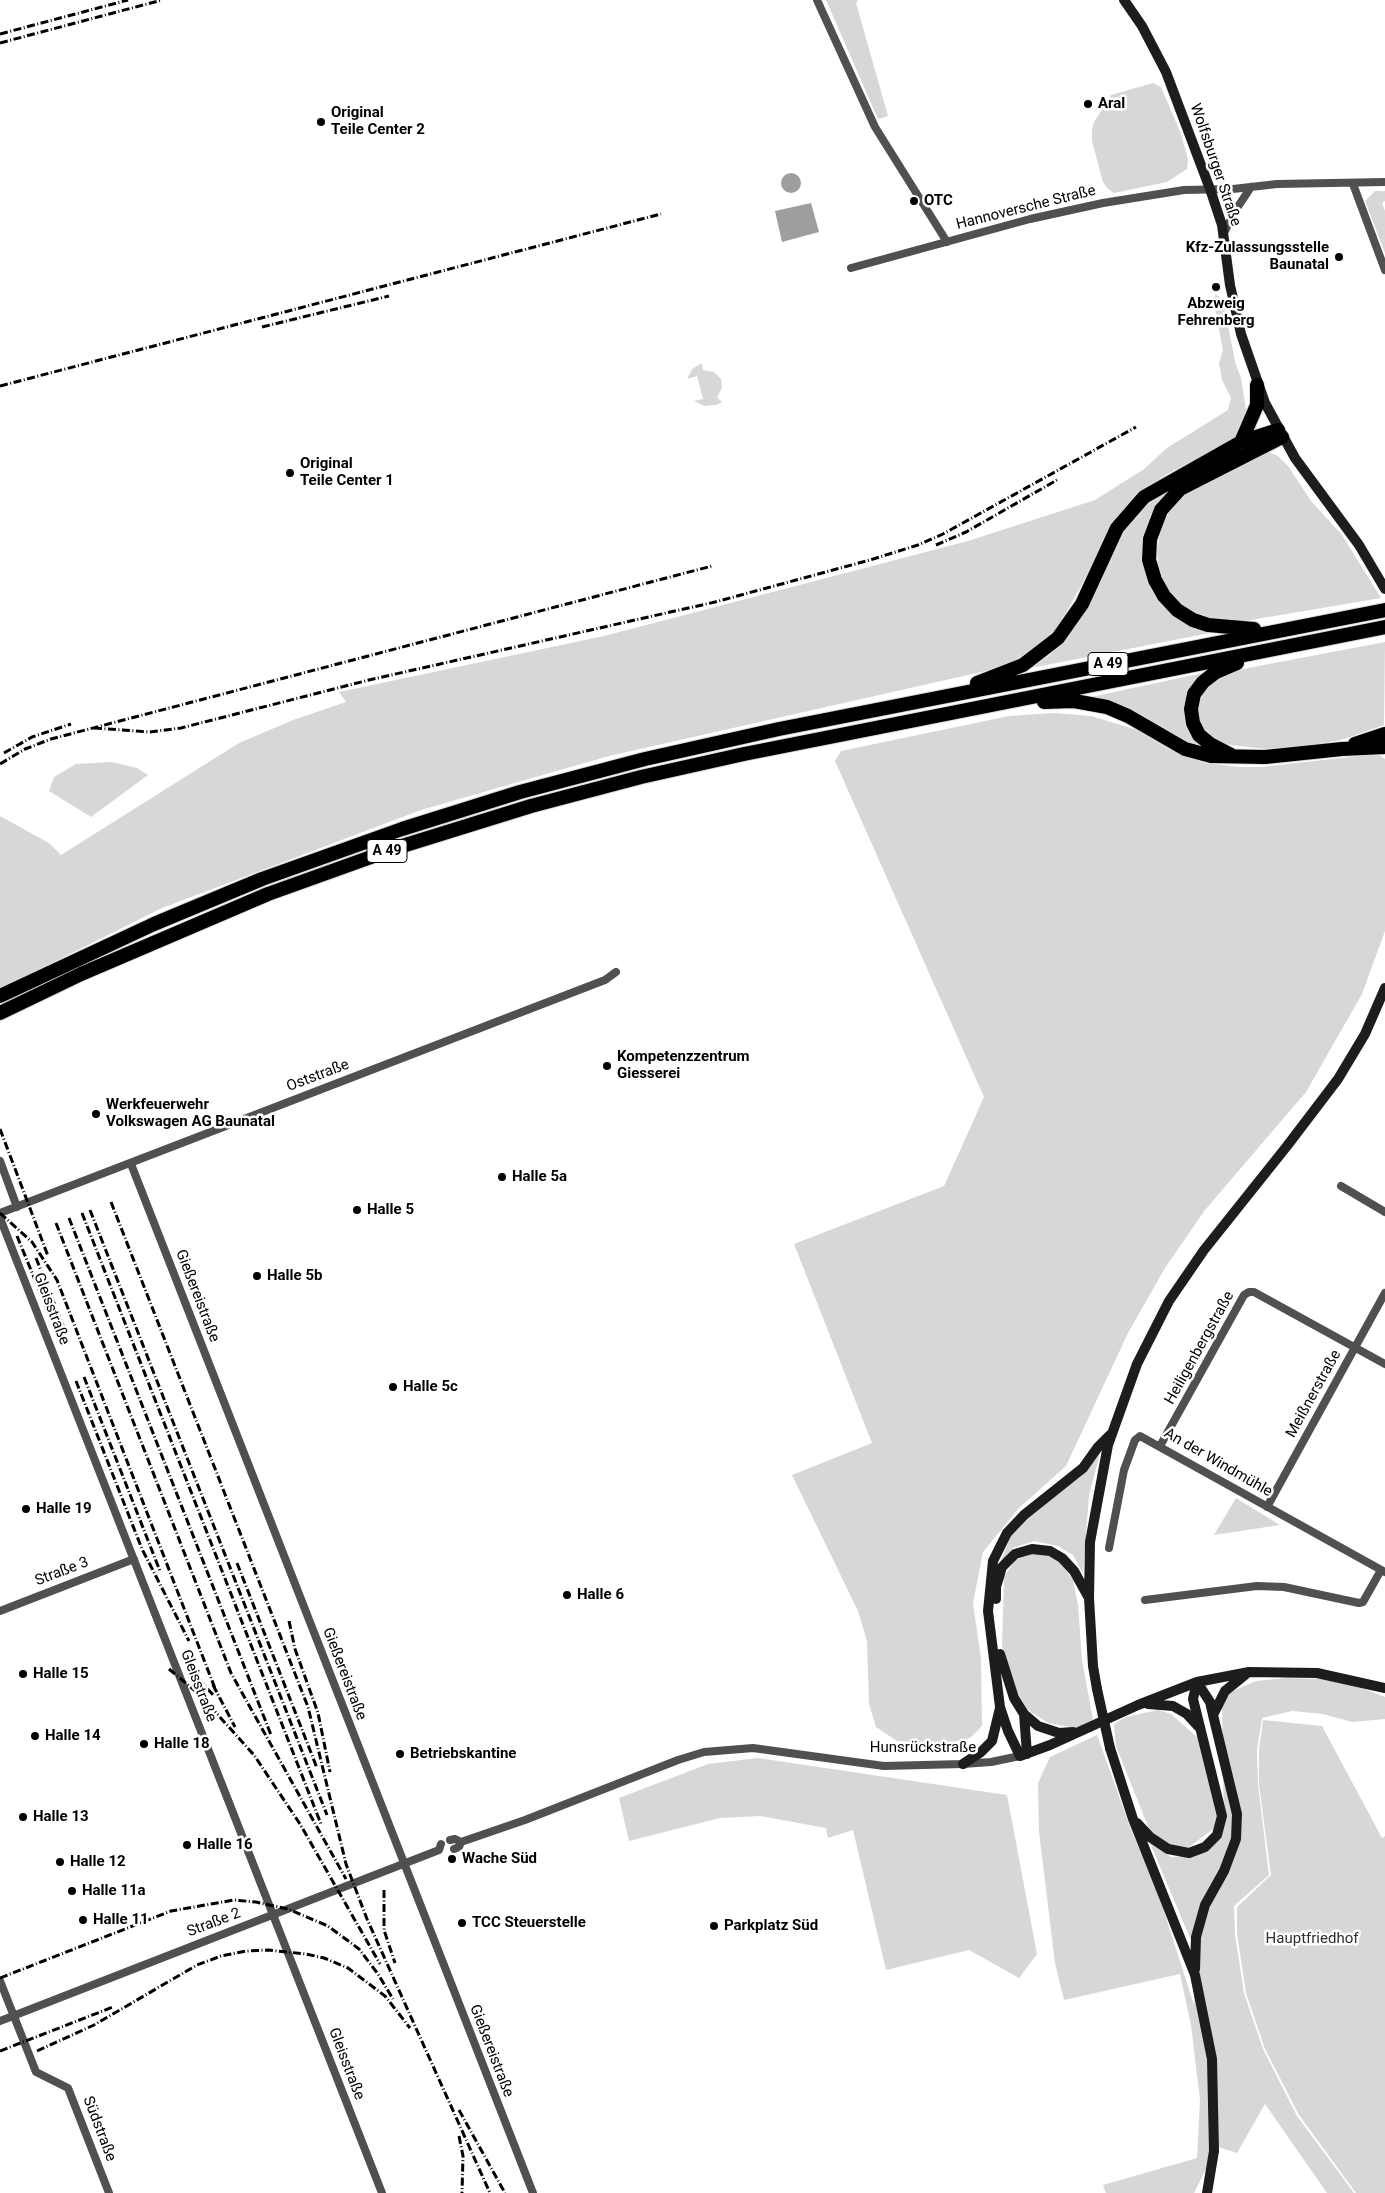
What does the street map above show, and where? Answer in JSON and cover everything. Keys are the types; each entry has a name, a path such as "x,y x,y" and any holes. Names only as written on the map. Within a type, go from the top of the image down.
{"highway":[{"path":"1242,442 1257,405 1257,385"},
{"path":"932,700 1010,672 1048,648 1076,615 1117,528 1136,504 1162,485 1242,442 1280,433"},
{"path":"1280,433 1180,489 1166,502 1156,519 1149,549 1151,570 1159,588 1170,604 1185,616 1200,623 1219,628 1285,629"},
{"name":"A 49","path":"0,996 154,924 262,879 402,829 520,792 645,759 779,729 1385,610"},
{"name":"A 49","path":"0,1014 81,974 268,894 399,847 531,806 641,777 744,754 1385,627"},
{"path":"1239,757 1217,748 1199,735 1191,716 1192,701 1198,687 1208,677 1224,668 1267,651"},
{"path":"1026,697 1049,702 1074,701 1107,707 1128,716 1195,753 1239,757 1283,756 1384,741"}],"main road":[{"name":"Wolfsburger Straße","path":"1124,0 1142,26 1166,72 1210,189 1222,225 1236,314 1257,385 1280,433 1308,478 1359,545 1384,586"},
{"path":"1207,2193 1214,2151 1212,2059 1195,1975 1133,1819 1110,1748 1093,1666 1089,1598 1090,1542 1100,1484 1113,1432 1138,1364 1169,1301 1204,1250 1288,1146 1338,1079 1365,1034 1385,988"},
{"path":"1024,1755 1008,1731 1000,1707 988,1611 993,1561 1007,1534 1024,1515 1083,1468 1098,1447 1113,1432"},
{"path":"1077,1732 1050,1731 1038,1726 1024,1714 1014,1698 1001,1660 995,1610 996,1588 1002,1567 1015,1554 1032,1549 1050,1551 1062,1558 1074,1571 1089,1598"},
{"path":"1213,1715 1226,1691 1249,1672"},
{"name":"Hunsrückstraße","path":"1024,1755 1138,1704 1197,1682 1249,1672 1317,1673 1385,1688"},
{"path":"1133,1819 1150,1837 1168,1849 1188,1853 1205,1847 1218,1835 1222,1816 1208,1752 1199,1726 1193,1699 1197,1682"},
{"path":"1195,1975 1196,1937 1205,1905 1224,1871 1236,1839 1236,1814 1210,1702 1197,1682"},
{"path":"1138,1704 1157,1703 1173,1706 1187,1714 1199,1726"},
{"path":"964,1764 981,1752 992,1741 1000,1707"},
{"path":"1024,1714 1024,1755"}],"street":[{"path":"817,0 874,127 947,242"},
{"name":"Hannoversche Straße","path":"851,268 1030,219 1103,203 1189,189 1251,187 1277,184 1385,182"},
{"path":"1353,184 1385,270"},
{"path":"1223,235 1235,211 1251,187"},
{"name":"Oststraße","path":"0,1214 605,980 616,972"},
{"path":"0,1161 17,1207"},
{"name":"Gießereistraße","path":"131,1164 532,2193"},
{"path":"1341,1186 1385,1212"},
{"name":"Gleisstraße","path":"0,1218 382,2193"},
{"name":"Heiligenbergstraße","path":"1160,1446 1244,1295 1248,1292 1254,1292 1355,1348"},
{"name":"Meißnerstraße","path":"1267,1507 1385,1294"},
{"path":"1355,1348 1385,1364"},
{"name":"An der Windmühle","path":"1109,1548 1124,1470 1135,1440 1140,1436 1383,1571"},
{"name":"Straße 3","path":"0,1611 134,1559"},
{"path":"1145,1600 1224,1589 1275,1586 1309,1590 1358,1603 1363,1602 1383,1571"},
{"name":"Hunsrückstraße","path":"461,1842 524,1820 678,1760 704,1752 753,1748 884,1766 991,1762 1024,1755"},
{"path":"450,1840 455,1838 461,1842 459,1848 454,1849"},
{"name":"Straße 2","path":"0,2021 441,1849"},
{"name":"Südstraße","path":"0,1981 36,2072 68,2088 109,2193"}],"green space":[{"path":"826,0 858,0 856,3 888,116 878,119"},
{"path":"1153,83 1161,87 1181,134 1188,160 1187,169 1167,182 1114,193 1103,182 1092,141 1094,122 1111,95"},
{"path":"1375,191 1385,191 1385,201 1382,203 1385,211 1385,253 1365,201"},
{"path":"1215,295 1219,296 1224,303 1235,362 1241,378 1246,410 1242,430 1231,441 1167,474 1141,491 1122,511 1070,606 1048,641 1021,663 609,756 421,810 162,908 0,989 0,816 49,843 61,855 239,743 293,720 346,702 339,692 604,636 968,541 1095,500 1144,469 1167,448 1228,410 1231,398 1222,380 1219,363 1223,350 1214,304"},
{"path":"702,363 703,370 714,372 721,379 722,388 717,397 722,402 716,405 705,406 694,401 703,399 697,376 687,379 692,369"},
{"path":"1268,452 1278,456 1288,466 1311,501 1342,535 1381,598 1227,624 1209,621 1178,602 1164,583 1158,568 1157,551 1163,518 1186,490"},
{"path":"1188,476 1160,503 1152,585 1215,632 1031,668 1050,655 1064,640 1122,530 1136,510"},
{"path":"1385,642 1384,725 1344,739 1308,747 1266,749 1222,744 1209,737 1200,728 1196,715 1199,697 1207,685 1222,675 1248,668"},
{"path":"1203,673 1195,682 1188,695 1206,746 1200,750 1114,705 1091,697"},
{"path":"1054,713 1091,716 1134,729 1174,752 1205,763 1261,767 1377,754 1385,759 1385,931 1362,994 1306,1092 1205,1210 1165,1268 1128,1333 1066,1466 1019,1508 983,1552 973,1603 981,1659 982,1726 970,1738 945,1744 897,1741 876,1727 869,1704 867,1641 858,1611 792,1475 872,1443 794,1244 944,1186 984,1097 835,761 841,751 1009,716"},
{"path":"112,762 137,768 148,775 91,817 49,791 54,777 76,764"},
{"path":"1100,1454 1089,1495 1083,1574 1073,1555 1058,1546 1034,1541 1013,1548 999,1565 1011,1536 1027,1518 1082,1476"},
{"path":"1236,1498 1280,1525 1214,1535"},
{"path":"1034,1553 1046,1555 1060,1562 1073,1580 1078,1605 1082,1660 1093,1720 1076,1728 1048,1723 1027,1709 1017,1692 1002,1646 1004,1577 1015,1560"},
{"path":"1287,1678 1321,1679 1360,1687 1385,1697 1385,1719 1352,1722 1323,1714 1292,1711 1262,1718 1257,1750 1258,1785 1269,1875 1234,1906 1235,1934 1244,1993 1263,2049 1297,2116 1354,2193 1327,2193 1265,2104 1237,2153 1212,2145 1208,2165 1194,2193 1106,2193 1103,2185 1197,2158 1200,2100 1191,2025 1180,1974 1064,2000 1055,1963 1039,1832 1038,1783 1050,1757 1097,1735 1133,1835 1156,1886 1194,2005 1195,1968 1193,1945 1150,1843 1171,1857 1195,1856 1224,1829 1222,1705 1231,1692 1256,1681"},
{"path":"1158,1710 1171,1714 1197,1737 1218,1810 1216,1827 1189,1847 1169,1846 1151,1834 1116,1746 1114,1724 1126,1717"},
{"name":"Hauptfriedhof","path":"1263,1720 1322,1726 1382,1838 1385,1836 1385,2193 1356,2193 1299,2115 1265,2049 1246,1993 1237,1934 1237,1907 1271,1875 1259,1785 1259,1750"},
{"path":"758,1758 1007,1795 1037,1954 1019,1978 969,1950 886,1970 853,1830 828,1838 826,1828 760,1816 720,1818 629,1841 619,1798 708,1764"}],"shaded area":[{"path":"791,173 798,176 801,183 798,190 791,193 784,190 781,183 784,176"},
{"path":"811,203 819,232 782,242 775,211"}],"railway":[{"path":"0,34 128,0"},
{"path":"0,43 162,0"},
{"path":"0,386 661,214"},
{"path":"262,327 389,296"},
{"path":"94,728 149,732 181,728 369,680 715,602 870,560 918,545 943,534 1136,427"},
{"path":"936,545 966,532 1057,480"},
{"path":"0,764 25,749 51,739 712,566"},
{"path":"4,753 32,737 71,724"},
{"path":"0,1129 48,1256"},
{"path":"111,1202 308,1707 346,1864 367,1919 490,2193"},
{"path":"90,1210 327,1815"},
{"path":"0,1213 32,1242 57,1280 216,1691"},
{"path":"82,1213 321,1824"},
{"path":"69,1218 271,1735"},
{"path":"56,1223 231,1673 346,1879"},
{"path":"17,1236 56,1331"},
{"path":"36,1258 64,1328"},
{"path":"84,1377 160,1571"},
{"path":"76,1381 142,1549 189,1641"},
{"path":"237,1563 317,1768"},
{"path":"289,1621 295,1649 318,1713 330,1772"},
{"path":"189,1668 214,1696"},
{"path":"169,1669 200,1695 254,1755 300,1824 380,1964"},
{"path":"213,1685 235,1727"},
{"path":"384,1890 384,1930 395,1963"},
{"path":"0,1978 171,1911 234,1900 256,1902 288,1909 328,1926 359,1949 378,1974 393,1999"},
{"path":"37,2051 94,2025 197,1965 221,1956 246,1951 268,1950 306,1954 324,1958 348,1968 385,1996 410,2028"},
{"path":"0,2051 113,2007"},
{"path":"459,2110 505,2193"},
{"path":"459,2136 463,2156 462,2193"}],"place":[{"name":"Aral","path":"1088,104"},
{"name":"Original Teile Center 2","path":"321,122"},
{"name":"OTC","path":"914,201"},
{"name":"Kfz-Zulassungsstelle Baunatal","path":"1339,257"},
{"name":"Abzweig Fehrenberg","path":"1216,287"},
{"name":"Original Teile Center 1","path":"290,473"},
{"name":"Kompetenzzentrum Giesserei","path":"607,1066"},
{"name":"Werkfeuerwehr Volkswagen AG Baunatal","path":"96,1114"},
{"name":"Halle 5a","path":"502,1177"},
{"name":"Halle 5","path":"357,1210"},
{"name":"Halle 5b","path":"257,1276"},
{"name":"Halle 5c","path":"393,1387"},
{"name":"Halle 19","path":"26,1509"},
{"name":"Halle 6","path":"567,1595"},
{"name":"Halle 15","path":"23,1674"},
{"name":"Halle 14","path":"35,1736"},
{"name":"Halle 18","path":"144,1744"},
{"name":"Betriebskantine","path":"400,1754"},
{"name":"Halle 13","path":"23,1817"},
{"name":"Halle 16","path":"187,1845"},
{"name":"Wache Süd","path":"452,1859"},
{"name":"Halle 12","path":"60,1862"},
{"name":"Halle 11a","path":"72,1891"},
{"name":"Halle 11","path":"83,1920"},
{"name":"TCC Steuerstelle","path":"462,1923"},
{"name":"Parkplatz Süd","path":"714,1926"}]}
